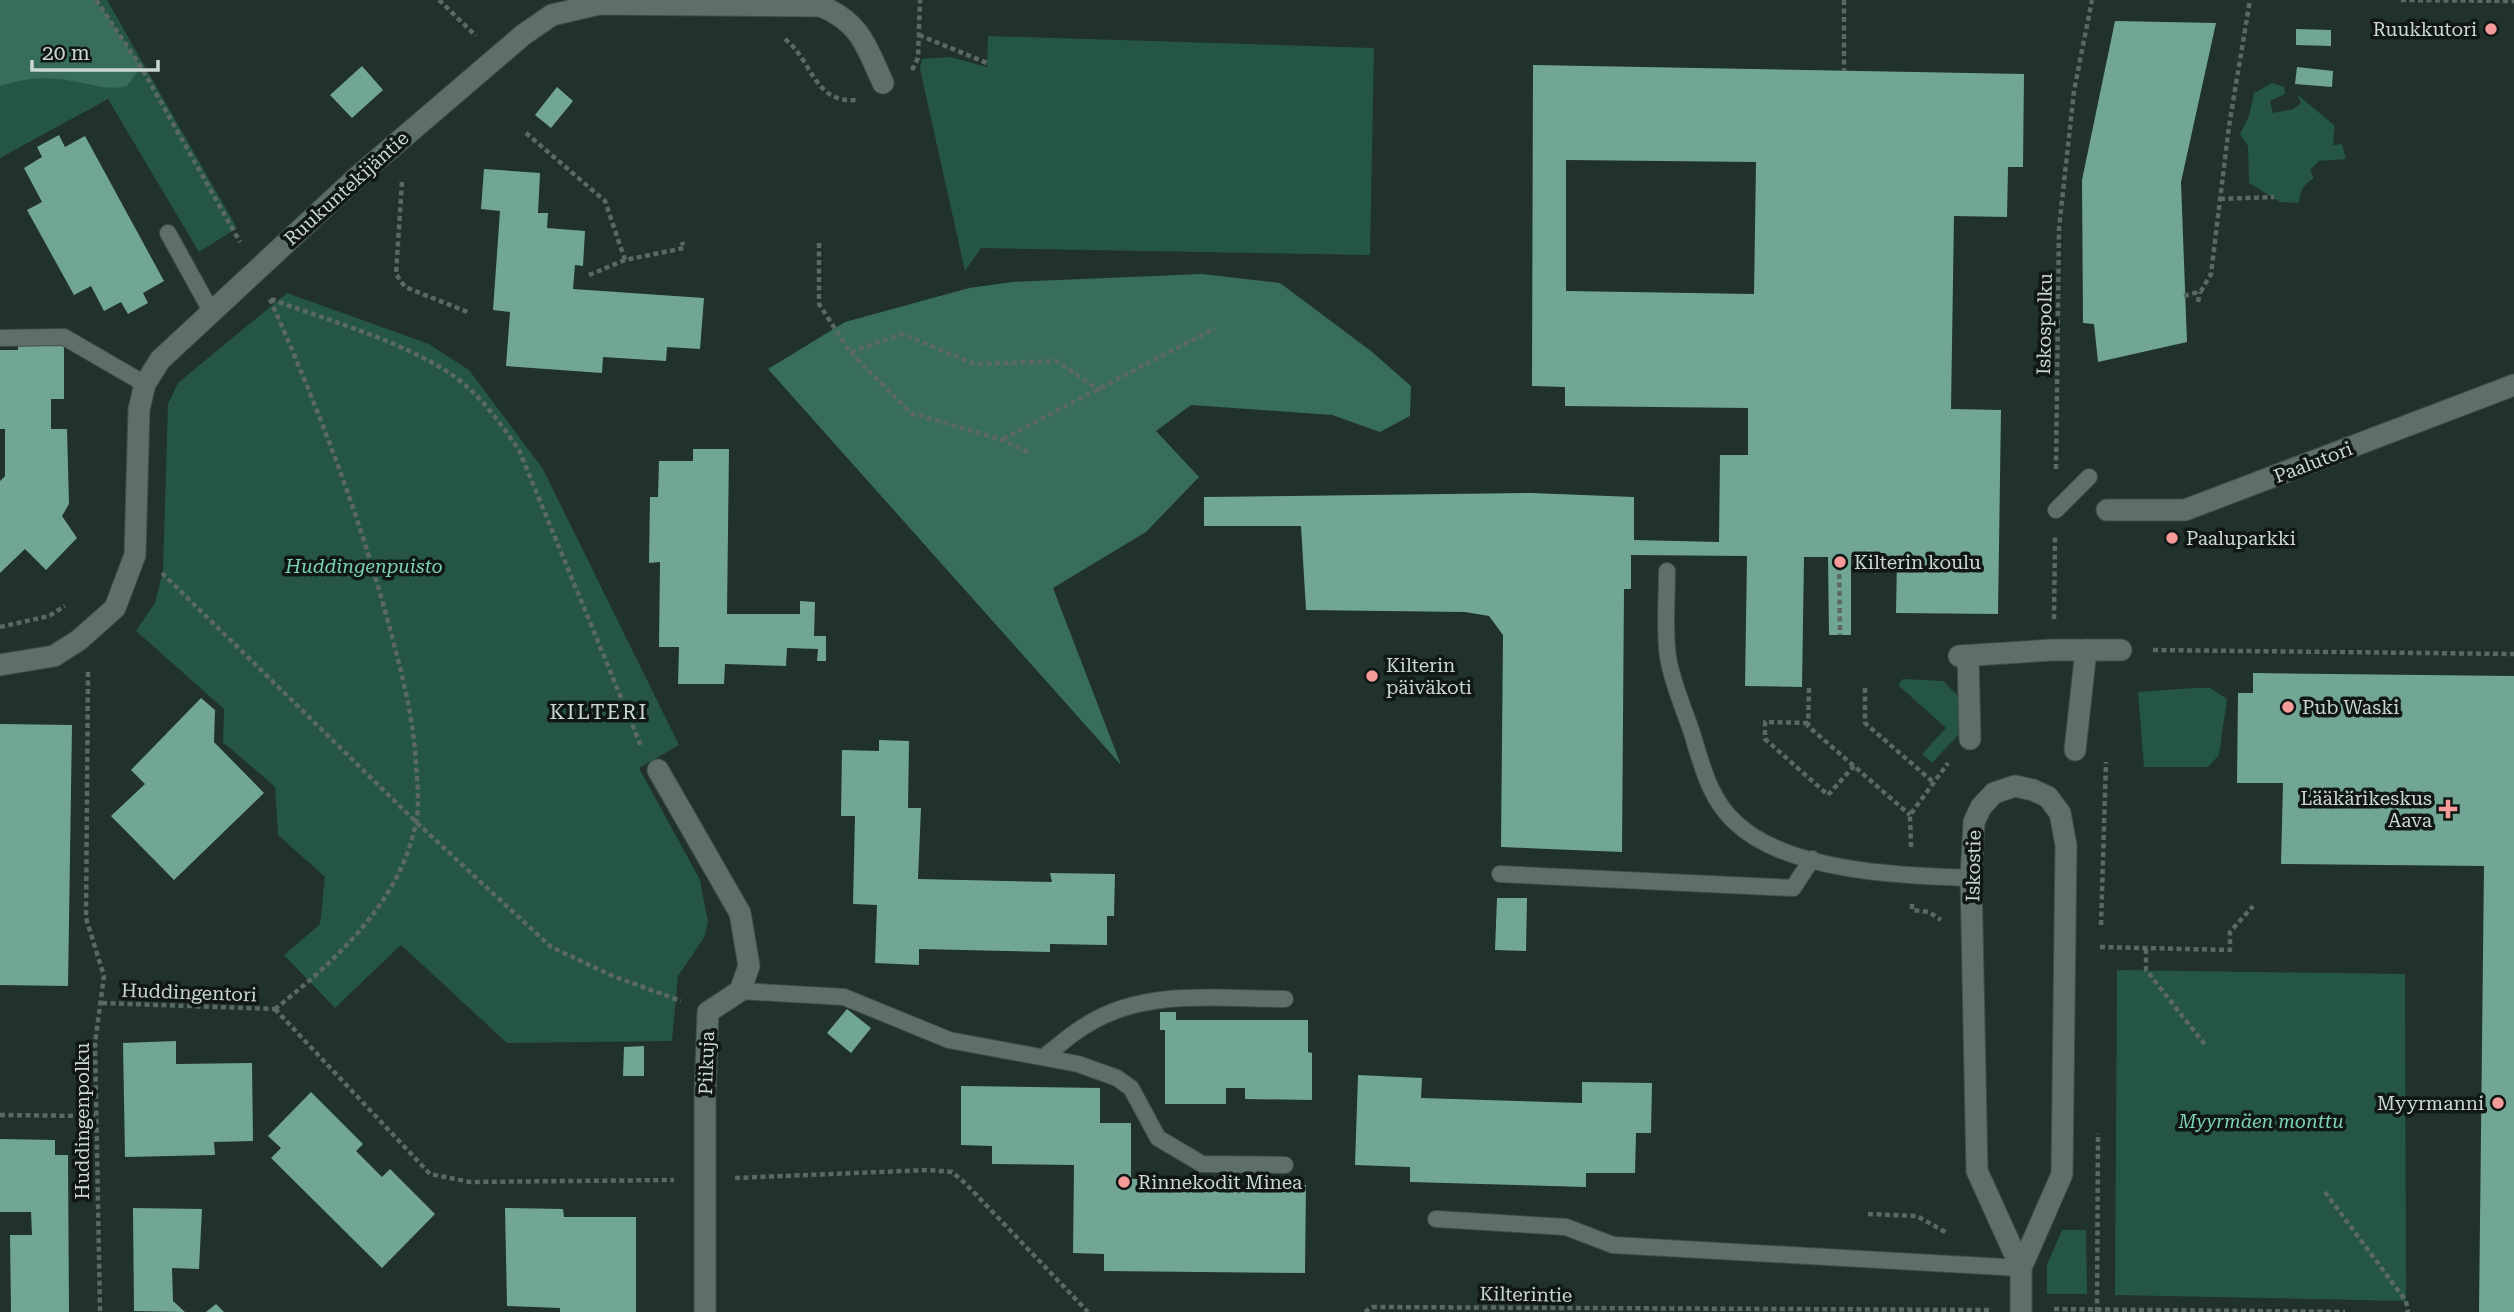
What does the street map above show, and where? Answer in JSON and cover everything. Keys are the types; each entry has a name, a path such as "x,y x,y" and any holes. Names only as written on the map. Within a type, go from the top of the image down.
{"street":[{"name":"Ruukuntekijäntie","path":"0,665 54,656 79,640 115,608 135,555 139,409 145,384 160,360 356,178 523,35 551,15 572,8 613,4 821,6 842,15 860,32 883,83"},
{"name":"Paalutori","path":"2107,510 2185,510 2514,385"},
{"path":"1970,739 1964,656 2052,650 2121,650"},
{"path":"2075,750 2086,650"},
{"path":"658,770 740,913 749,966 740,991"},
{"name":"Iskostie","path":"2021,1268 1977,1171 1971,878 1974,822 1981,807 1994,793 2015,786 2048,797 2060,813 2066,845 2062,1174 2021,1268 2021,1312"},
{"name":"Piikuja","path":"705,1312 708,1012 740,991"}],"lane":[{"path":"168,233 211,311"},
{"path":"0,338 64,337 145,384"},
{"path":"2056,510 2089,477"},
{"path":"1667,571 1668,657 1707,780 1717,800 1735,823 1759,840 1840,867 1913,876 1971,878"},
{"path":"1500,874 1793,888 1812,859"},
{"path":"740,991 844,997 949,1040 1078,1064 1117,1078 1131,1088 1158,1138 1202,1164 1285,1165"},
{"path":"1044,1057 1088,1023 1124,1007 1162,999 1285,999"},
{"path":"1436,1219 1566,1227 1613,1245 1722,1246 2021,1268"}],"path":[{"path":"96,0 141,67 255,270 325,426 379,589 410,714 417,782 416,822"},
{"path":"439,0 481,42"},
{"path":"906,82 918,58 920,0"},
{"path":"1844,0 1844,71"},
{"name":"Iskospolku","path":"2052,650 2059,228 2074,91 2092,0"},
{"path":"2198,302 2211,274 2250,0"},
{"path":"2401,0 2514,1"},
{"path":"919,35 987,63"},
{"path":"782,37 793,46 825,93 846,101 867,100"},
{"path":"526,133 605,201 625,260"},
{"path":"394,183 403,175 396,274 405,287 470,313"},
{"path":"2220,199 2274,197"},
{"path":"589,275 625,260 684,248 682,242"},
{"path":"819,243 819,304 850,352 911,413 1003,440 1028,452"},
{"path":"260,307 280,289"},
{"path":"2184,296 2201,291"},
{"path":"270,299 416,355 456,378 495,415 519,450 639,744 658,770"},
{"path":"1003,440 1215,328"},
{"path":"850,352 902,334 975,364 1057,361 1100,391"},
{"path":"135,555 155,566 416,822 551,947 636,986 708,1012"},
{"path":"1839,557 1840,635"},
{"path":"2121,650 2514,654"},
{"name":"Huddingenpolku","path":"75,672 87,667 90,682 86,918 104,976 95,1043 100,1312"},
{"path":"1809,688 1808,726 1910,815"},
{"path":"1865,688 1865,723 1932,781"},
{"path":"1808,723 1765,722 1765,738 1828,795 1854,766"},
{"path":"2100,960 2106,750"},
{"name":"Huddingentori","path":"102,1003 275,1009 347,948 396,880 416,822"},
{"path":"2100,947 2230,950 2230,932 2253,906"},
{"path":"2146,949 2146,970 2206,1046"},
{"path":"0,1115 95,1116"},
{"path":"2098,1121 2097,1310 2345,1312"},
{"path":"2325,1192 2406,1301 2408,1312"},
{"path":"1868,1214 1917,1216 1959,1240"},
{"name":"Kilterintie","path":"1365,1312 1372,1307 1603,1311 1982,1311"}],"green space":[{"path":"0,0 107,0 237,228 199,252 108,99 0,158"},
{"path":"0,0 96,0 141,67 127,86 106,87 45,78 0,86"},
{"path":"988,36 1374,48 1370,255 981,248 965,271 920,69 922,59 950,57 987,67"},
{"path":"2272,83 2284,87 2285,94 2270,101 2273,113 2293,109 2301,103 2297,94 2335,126 2333,145 2342,144 2346,159 2319,161 2310,170 2314,178 2303,188 2299,203 2280,202 2249,183 2248,146 2240,134 2249,116 2254,93"},
{"path":"1202,274 1280,283 1371,351 1411,386 1410,416 1380,432 1332,415 1191,405 1156,431 1199,477 1146,532 1053,588 1121,765 768,369 845,322 969,288 1013,282"},
{"name":"Huddingenpuisto","path":"287,293 429,344 469,370 543,469 679,745 639,768 700,880 708,922 704,938 678,976 672,1041 507,1043 401,945 335,1008 284,955 320,924 325,877 278,835 275,787 223,742 224,709 136,631 155,603 163,571 168,404 178,383"},
{"path":"1903,679 1943,681 1959,697 1959,734 1932,763 1922,754 1946,728 1898,685"},
{"path":"2210,688 2227,699 2219,755 2208,767 2144,767 2138,692"},
{"name":"Myyrmäen monttu","path":"2117,970 2405,974 2406,1301 2115,1295"},
{"path":"2062,1230 2086,1230 2087,1294 2047,1294 2047,1265"}],"building":[{"path":"2115,21 2216,23 2181,182 2187,342 2098,362 2094,324 2083,323 2082,180"},
{"path":"2296,29 2331,30 2331,46 2296,45"},
{"path":"1533,65 2024,74 2023,167 2008,167 2007,217 1954,216 1951,409 2001,410 1998,614 1896,613 1897,558 1851,557 1851,635 1829,635 1828,557 1804,557 1802,687 1745,686 1747,556 1631,555 1631,589 1624,589 1622,852 1501,847 1503,635 1489,616 1465,612 1306,610 1301,526 1204,526 1204,497 1531,493 1634,497 1634,540 1719,542 1720,455 1748,455 1748,408 1565,406 1565,387 1532,386","holes":["1566,160 1756,162 1754,294 1566,291"]},
{"path":"362,66 383,90 352,118 330,95"},
{"path":"2297,67 2333,71 2332,87 2295,84"},
{"path":"557,87 573,101 551,128 535,115"},
{"path":"59,135 65,147 85,136 164,281 143,293 148,303 128,314 121,302 104,311 91,286 74,295 27,210 42,202 24,168 42,157 37,147"},
{"path":"484,169 540,173 538,213 548,213 547,228 585,231 583,266 575,265 573,289 704,298 700,349 667,347 666,361 603,357 602,373 506,366 510,312 493,310 500,211 481,209"},
{"path":"64,342 64,399 51,399 51,429 67,429 69,504 62,516 77,538 46,570 25,549 0,573 0,481 5,476 5,429 0,429 0,350 18,350 18,343"},
{"path":"693,449 729,449 727,614 800,614 800,601 815,602 814,636 826,636 826,661 817,661 818,649 787,648 786,666 725,664 724,684 678,684 679,647 659,647 660,562 649,563 650,497 658,497 659,461 693,461"},
{"name":"Myyrmanni","path":"2253,673 2514,676 2514,1312 2479,1312 2484,866 2281,864 2283,783 2237,783 2238,693 2253,693"},
{"path":"201,698 215,710 214,742 264,793 174,880 111,816 145,784 131,770"},
{"path":"0,724 72,725 68,986 0,985"},
{"path":"879,740 909,741 908,808 921,808 918,879 1052,882 1050,873 1115,874 1114,916 1107,916 1107,945 1050,944 1050,952 919,949 919,965 875,963 877,905 853,904 855,816 841,816 842,750 879,751"},
{"path":"1497,898 1527,898 1526,951 1495,950"},
{"path":"847,1009 871,1028 851,1053 827,1033"},
{"path":"1160,1012 1176,1012 1176,1020 1308,1020 1308,1052 1312,1053 1312,1100 1245,1099 1245,1088 1226,1088 1226,1104 1165,1104 1165,1030 1160,1030"},
{"path":"176,1041 176,1064 252,1063 253,1141 214,1142 215,1155 125,1157 123,1043"},
{"path":"644,1046 644,1076 623,1076 624,1047"},
{"path":"1358,1075 1422,1078 1421,1098 1582,1103 1582,1082 1652,1083 1651,1133 1636,1133 1635,1173 1586,1173 1586,1187 1410,1182 1410,1167 1355,1165"},
{"name":"Rinnekodit Minea","path":"961,1086 1100,1088 1100,1123 1131,1123 1131,1179 1175,1179 1175,1191 1276,1192 1276,1185 1306,1185 1305,1273 1104,1271 1104,1254 1073,1253 1074,1165 992,1164 992,1146 961,1145"},
{"path":"311,1092 363,1144 356,1151 382,1177 390,1169 435,1214 382,1268 271,1158 281,1148 268,1136"},
{"path":"0,1139 55,1140 55,1155 68,1155 69,1312 11,1312 10,1235 32,1235 31,1212 0,1212"},
{"path":"133,1208 202,1209 199,1269 172,1268 173,1301 185,1312 134,1311"},
{"path":"505,1208 563,1209 564,1217 636,1217 636,1312 560,1312 560,1308 507,1306"},
{"path":"216,1304 224,1312 206,1312"}],"place":[{"name":"Ruukkutori","path":"2491,29"},
{"name":"Paaluparkki","path":"2172,538"},
{"name":"Kilterin koulu","path":"1840,562"},
{"name":"Kilterin päiväkoti","path":"1372,676"},
{"name":"Pub Waski","path":"2288,707"},
{"name":"Lääkärikeskus Aava","path":"2448,809"},
{"name":"Myyrmanni","path":"2498,1103"},
{"name":"Rinnekodit Minea","path":"1124,1182"}],"district":[{"name":"KILTERI","path":"599,712"}]}
